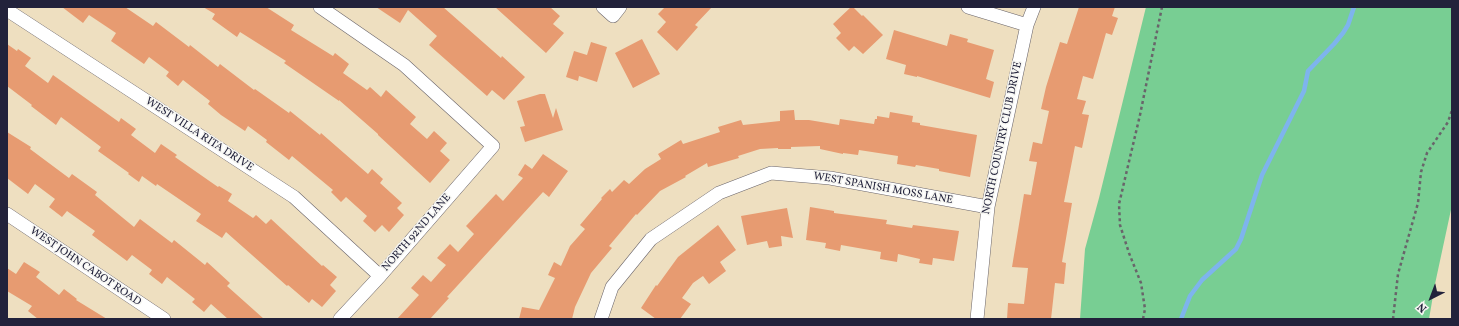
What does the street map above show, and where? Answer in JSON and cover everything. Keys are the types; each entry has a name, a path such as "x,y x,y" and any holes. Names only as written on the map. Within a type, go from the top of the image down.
{"street":[{"name":"NORTH 92ND LANE","path":"320,7 404,65 493,146 380,276 340,319"},
{"path":"968,7 1027,25"},
{"name":"NORTH COUNTRY CLUB DRIVE","path":"977,319 988,207 1027,25 1034,7"},
{"name":"WEST VILLA RITA DRIVE","path":"7,10 294,198 380,276"},
{"name":"WEST SPANISH MOSS LANE","path":"601,319 612,287 651,239 719,193 771,173 830,178 988,207"},
{"name":"WEST JOHN CABOT ROAD","path":"7,214 164,319"}],"path":[{"path":"1143,319 1145,309 1141,283 1120,225 1119,204 1140,115 1162,7"},
{"path":"1393,319 1398,274 1418,203 1421,172 1427,154 1448,122 1452,110"}],"green space":[{"path":"1146,7 1452,7 1452,205 1429,319 1080,319 1085,249"}],"building":[{"path":"62,7 125,7 153,26 156,22 189,47 190,45 218,67 220,64 254,90 255,89 289,113 290,111 320,135 321,133 368,174 372,169 383,179 380,183 402,203 397,208 404,215 389,232 382,225 375,232 363,221 367,216 346,197 341,202 331,192 333,190 292,156 289,160 266,142 267,140 248,126 245,131 221,115 208,104 210,101 183,80 178,86 166,76 169,72 149,57 144,64 111,41 116,33 89,15 83,23"},
{"path":"203,7 266,7 294,25 291,30 333,56 335,53 349,64 343,73 367,90 370,87 381,97 386,90 416,117 410,124 427,139 434,131 447,143 440,151 450,160 430,183 339,100 284,63 286,61 240,32 237,37 212,19 215,14"},
{"path":"376,7 443,7 525,77 504,100 492,90 487,96 429,45 437,36 408,10 400,23"},
{"path":"495,7 550,7 560,16 553,24 564,33 546,53"},
{"path":"665,7 712,7 695,25 698,27 677,51 657,32 666,22 658,14"},
{"path":"851,7 853,7 862,16 863,15 883,35 863,54 854,46 849,51 836,38 841,33 833,24"},
{"path":"1079,7 1115,7 1112,16 1118,18 1112,35 1106,33 1093,79 1083,76 1077,99 1086,101 1082,114 1089,115 1082,148 1075,146 1064,202 1072,203 1062,262 1066,263 1064,284 1055,283 1051,319 1007,319 1008,303 1024,304 1028,268 1012,267 1024,194 1031,195 1037,162 1029,161 1033,142 1042,144 1049,111 1041,109 1046,87 1060,42 1067,44"},
{"path":"894,30 947,46 950,34 968,39 967,42 994,50 986,79 994,82 990,98 917,76 904,74 906,65 886,59"},
{"path":"642,39 660,74 633,88 615,53"},
{"path":"591,42 607,47 597,82 579,76 578,81 566,77 574,51 587,55"},
{"path":"7,44 17,51 18,49 31,58 25,66 48,83 53,75 119,122 121,118 136,129 131,135 155,153 161,144 177,155 175,157 218,187 219,186 232,194 228,201 253,218 256,215 266,224 271,219 322,266 323,265 337,277 330,285 336,291 322,307 312,299 309,303 288,285 287,286 226,232 222,238 196,221 201,214 157,184 156,186 142,176 139,182 98,151 101,147 61,117 56,125 7,86"},
{"path":"540,94 545,94 553,118 556,108 563,130 525,142 520,127 525,126 517,101"},
{"path":"794,110 795,120 809,120 839,125 840,119 874,124 877,116 889,118 890,112 913,116 912,122 920,123 920,125 977,135 970,177 939,171 939,169 916,165 915,167 897,164 898,156 859,150 858,155 843,154 820,149 820,146 791,147 791,149 760,149 738,156 739,158 708,167 707,163 685,176 686,177 660,191 637,215 636,214 609,246 612,248 591,273 575,307 572,319 519,319 522,307 539,310 555,278 548,275 554,262 561,266 570,246 585,229 580,225 610,189 612,192 624,180 629,184 645,169 661,159 658,154 681,140 683,144 720,132 718,127 741,120 743,125 780,121 780,111"},
{"path":"7,132 31,147 30,149 69,178 72,174 97,192 95,195 134,227 140,219 172,243 174,240 205,265 207,262 230,283 227,286 264,319 228,319 211,304 204,312 192,302 195,299 167,277 162,284 149,274 152,270 132,255 127,261 92,235 95,231 67,211 62,217 49,207 55,199 35,184 28,194 7,178"},
{"path":"543,154 568,171 549,197 543,192 447,297 449,298 430,319 397,319 419,295 411,288 423,275 431,282 446,265 437,258 450,244 458,252 474,234 466,226 496,194 503,201 523,178 518,175 525,164 532,169"},
{"path":"810,207 834,211 834,213 887,220 886,224 912,228 913,225 959,231 954,261 933,258 932,265 919,263 920,259 898,254 897,262 880,259 881,252 841,245 840,251 825,248 826,243 806,240"},
{"path":"787,208 793,238 781,236 782,246 769,248 767,241 747,245 741,216"},
{"path":"718,225 736,250 720,262 726,271 709,284 703,276 693,283 682,298 691,304 680,319 656,319 641,308 656,285 657,286 678,257"},
{"path":"24,262 40,272 36,277 59,295 64,289 77,299 76,300 107,319 38,319 28,311 32,306 7,291 7,268 16,274"}],"waterway":[{"path":"1181,319 1190,296 1202,280 1236,249 1241,239 1262,175 1304,91 1308,71 1343,33 1348,25 1354,7"}]}
